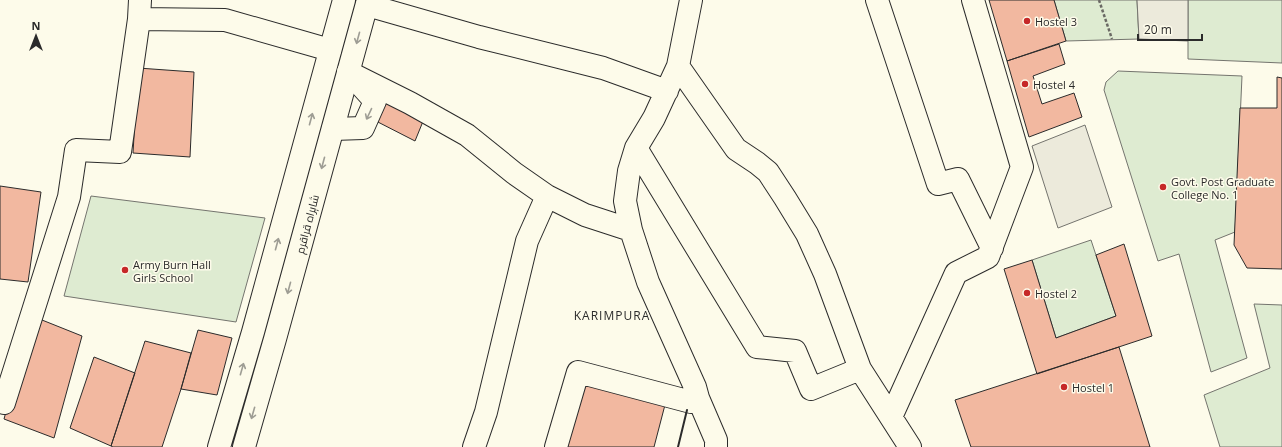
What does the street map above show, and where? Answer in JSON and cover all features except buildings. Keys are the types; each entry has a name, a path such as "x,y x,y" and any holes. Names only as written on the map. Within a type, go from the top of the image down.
{"main road":[{"path":"219,447 255,325 344,0"},
{"path":"691,0 678,66 654,118 636,148 629,171 625,202 631,230 648,282 695,387 698,398 716,440 716,447"},
{"path":"877,0 938,184 958,179 992,248"},
{"path":"891,417 956,273 988,257 1022,167 973,0"},
{"path":"367,3 478,37 603,68 667,91"},
{"name":"شاہراہ قراقرم","path":"244,447 367,3"},
{"path":"0,401 4,403 69,197 76,150 120,152 140,10 225,20 330,50"},
{"path":"678,66 736,149 768,172 807,234 825,274 860,369 910,447"},
{"path":"333,128 362,128 375,101 348,72"},
{"path":"348,72 467,134 514,173 546,196 586,215 631,230"},
{"path":"636,148 757,347 795,351 811,389 860,369"},
{"path":"474,447 486,412 527,241 546,196"},
{"path":"556,447 578,372 691,402 698,398"}],"path":[{"path":"1099,0 1112,39"}],"green space":[{"path":"1054,0 1137,0 1139,39 1066,41"},
{"path":"1188,0 1282,0 1282,63 1188,59"},
{"path":"1118,71 1242,76 1235,232 1215,240 1247,358 1211,372 1179,254 1158,261 1104,90 1106,82"},
{"path":"91,196 265,218 236,322 64,296"},
{"path":"1091,240 1116,316 1056,338 1032,260"},
{"path":"1254,304 1282,305 1282,447 1220,447 1204,395 1270,368"}],"shaded area":[{"path":"1137,0 1188,0 1188,41 1139,39"},
{"path":"1085,125 1112,207 1058,228 1032,146"}],"wall":[{"path":"678,447 687,410"}],"place":[{"name":"Hostel 3","path":"1027,21"},
{"name":"Hostel 4","path":"1025,84"},
{"name":"Govt. Post Graduate College No. 1","path":"1163,187"},
{"name":"Army Burn Hall Girls School","path":"125,270"},
{"name":"Hostel 2","path":"1027,293"},
{"name":"Hostel 1","path":"1064,387"}],"district":[{"name":"KARIMPURA","path":"612,315"}]}
